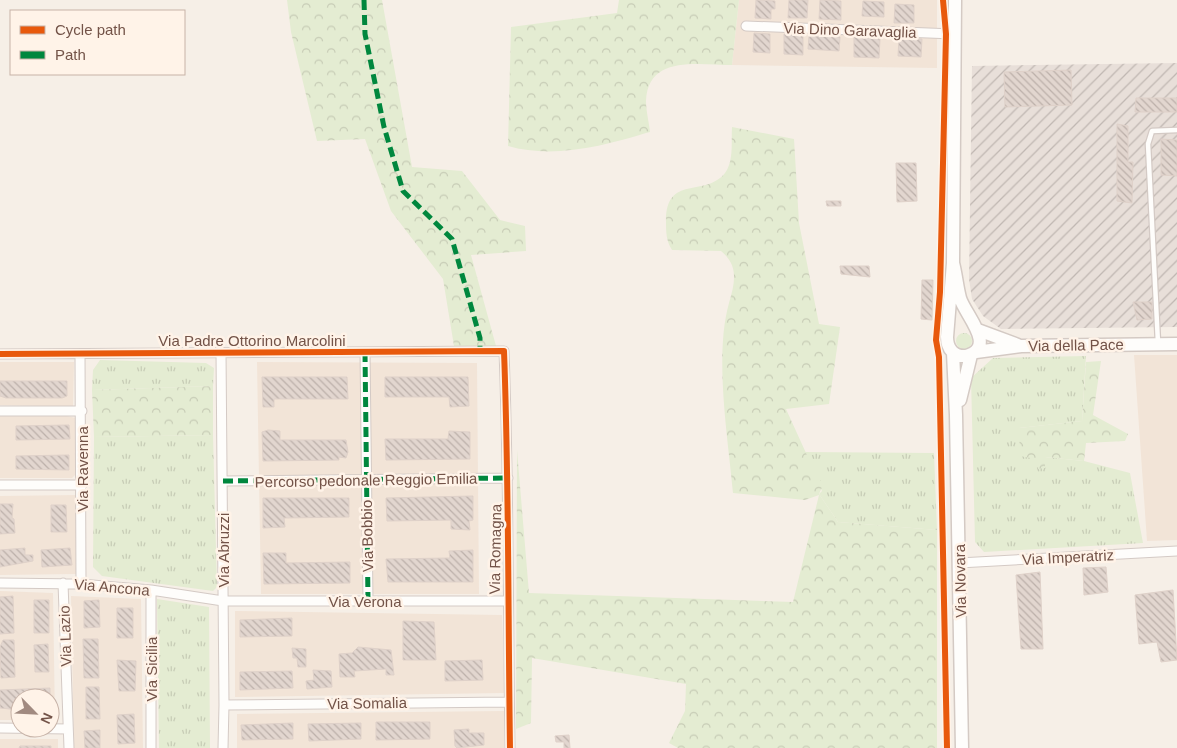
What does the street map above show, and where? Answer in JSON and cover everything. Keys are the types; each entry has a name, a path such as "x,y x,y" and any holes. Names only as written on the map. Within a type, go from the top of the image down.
{"street":[{"name":"Via Novara","path":"955,0 953,263 947,343 953,353 956,415 962,748"},
{"name":"Via Dino Garavaglia","path":"746,26 954,34"},
{"name":"Via Novara","path":"953,263 961,299 976,328 980,341 973,353 956,415"},
{"path":"949,332 957,324 969,323 976,328 1021,346"},
{"name":"Via della Pace","path":"973,353 1021,346 1177,344"},
{"name":"Via Padre Ottorino Marcolini","path":"0,354 504,351"},
{"name":"Via Romagna","path":"504,351 508,478 507,601 510,748"},
{"name":"Via Abruzzi","path":"221,352 224,706 222,748"},
{"name":"Via Bobbio","path":"365,352 368,601"},
{"path":"953,353 962,356 973,353"},
{"name":"Via Ravenna","path":"80,354 82,411 81,584"},
{"path":"0,411 82,411"},
{"name":"Percorso pedonale Reggio Emilia","path":"223,481 508,478"},
{"path":"0,485 82,486"},
{"name":"Via Imperatriz","path":"959,563 1177,551"},
{"name":"Via Lazio","path":"63,583 69,748"},
{"name":"Via Ancona","path":"0,584 81,584 151,590 223,601"},
{"name":"Via Sicilia","path":"151,590 151,748"},
{"name":"Via Verona","path":"223,601 507,601"},
{"name":"Via Somalia","path":"224,706 509,702"},
{"path":"0,728 68,729"}],"lane":[{"path":"1158,344 1148,144 1152,131 1177,130"}],"shaded area":[{"path":"739,0 937,0 937,68 732,65"},
{"path":"1177,63 1177,327 1001,329 983,316 972,299 969,279 972,66"},
{"path":"1134,355 1177,355 1177,540 1147,541"},
{"path":"0,362 74,362 73,407 0,405"},
{"path":"257,362 477,363 479,594 261,594"},
{"path":"0,415 67,416 76,418 77,473 72,478 0,478"},
{"path":"78,495 76,574 0,575 0,496"},
{"path":"0,591 53,593 54,688 10,688 10,720 0,720"},
{"path":"71,596 141,599 143,748 74,748"},
{"path":"235,611 502,615 505,693 235,697"},
{"path":"504,711 504,748 237,748 237,714"},
{"path":"0,739 58,739 58,748 0,748"}],"green space":[{"path":"287,0 382,0 412,167 462,171 500,220 525,226 526,251 471,255 496,346 454,346 443,279 391,211 365,139 317,141 291,32"},
{"path":"619,0 739,0 732,65 677,65 665,69 656,76 649,86 646,101 650,132 595,146 560,151 525,150 508,146 511,27 617,13"},
{"path":"732,127 794,139 799,223 819,324 840,327 829,404 786,409 811,464 823,485 819,494 838,522 937,530 937,748 678,748 669,743 685,711 686,684 532,658 531,723 516,729 517,450 529,593 793,602 819,495 805,500 733,493 722,372 725,324 734,281 733,269 731,262 721,251 672,250 667,236 666,221 668,206 672,197 679,192 717,180 728,168 731,157"},
{"path":"961,333 967,333 972,338 970,347 961,349 956,344 956,338"},
{"path":"1086,356 1082,421 1019,428 1042,460 1038,469 1045,457 1084,461 1130,473 1143,543 984,552 975,542 971,378 993,358"},
{"path":"100,360 206,363 214,368 213,386 92,390 93,370"},
{"path":"1101,361 1093,415 1128,434 1125,441 1086,443 1084,461 1045,457 1045,468 1038,469 1041,460 1020,456 1019,428 1082,421 1086,362"},
{"path":"213,386 213,435 94,437 92,390"},
{"path":"213,435 217,587 213,591 102,576 93,567 94,437"},
{"path":"805,452 934,453 937,530 838,522 819,494 822,491"},
{"path":"157,599 209,607 210,748 159,748"}],"building":[{"path":"756,0 775,1 775,9 771,9 771,19 755,18"},
{"path":"789,0 808,0 807,18 788,18"},
{"path":"820,0 841,1 841,20 819,19"},
{"path":"863,1 884,2 884,17 862,16"},
{"path":"895,4 914,5 914,23 894,23"},
{"path":"754,33 770,34 770,53 753,52"},
{"path":"784,34 803,35 803,55 784,54"},
{"path":"809,36 840,37 839,51 808,49"},
{"path":"854,37 880,38 879,58 854,57"},
{"path":"899,38 922,39 921,57 898,56"},
{"path":"1071,70 1072,105 1005,107 1004,72"},
{"path":"1136,98 1177,98 1177,112 1135,112"},
{"path":"1117,124 1128,126 1128,162 1133,162 1132,203 1117,201"},
{"path":"1161,139 1177,140 1177,176 1161,175"},
{"path":"896,163 916,163 917,201 897,202"},
{"path":"826,201 841,201 841,206 827,206"},
{"path":"840,266 869,266 870,277 841,274"},
{"path":"922,280 933,280 932,320 921,319"},
{"path":"1133,302 1152,302 1152,319 1137,320"},
{"path":"262,377 347,377 348,399 274,399 274,407 263,407"},
{"path":"385,377 468,377 469,406 450,407 449,397 385,397"},
{"path":"0,381 67,381 67,396 62,398 6,398 0,396"},
{"path":"69,425 70,439 16,440 16,426"},
{"path":"268,430 280,431 280,440 346,440 348,452 346,458 339,457 339,460 263,461 262,432"},
{"path":"449,431 470,432 470,459 386,460 385,439 448,439"},
{"path":"69,455 69,470 16,469 16,456"},
{"path":"473,496 473,520 469,521 470,530 451,529 451,520 387,521 386,498"},
{"path":"263,498 349,498 349,517 284,518 285,527 263,528"},
{"path":"0,504 13,504 12,518 14,519 15,533 0,534"},
{"path":"51,505 66,505 67,532 51,532"},
{"path":"25,548 25,555 33,555 33,561 0,567 0,550"},
{"path":"70,548 72,565 42,567 41,550"},
{"path":"473,550 473,582 388,582 386,559 450,558 449,551"},
{"path":"263,553 286,553 286,563 350,562 350,583 264,584"},
{"path":"1106,567 1108,592 1084,595 1083,568"},
{"path":"1040,572 1043,649 1021,649 1016,575"},
{"path":"1173,590 1177,660 1161,662 1157,642 1139,644 1135,595"},
{"path":"13,596 14,633 0,634 0,597"},
{"path":"34,600 49,600 49,633 34,633"},
{"path":"99,600 100,627 84,628 84,601"},
{"path":"117,608 133,608 133,638 117,638"},
{"path":"292,618 292,636 240,637 240,620"},
{"path":"403,621 434,622 436,660 403,660"},
{"path":"83,639 98,639 99,678 84,678"},
{"path":"3,640 14,640 15,677 1,678 0,647"},
{"path":"48,644 49,672 35,672 34,645"},
{"path":"358,647 391,650 394,675 386,675 386,669 354,671 355,677 340,677 339,654 352,653"},
{"path":"292,648 306,649 306,667 298,667 297,658 293,658"},
{"path":"117,660 136,661 135,691 119,691"},
{"path":"482,660 483,680 445,681 445,661"},
{"path":"313,670 331,671 332,687 307,689 306,681 314,680"},
{"path":"292,671 293,688 240,690 240,672"},
{"path":"86,687 99,687 100,719 86,719"},
{"path":"0,690 10,690 10,709 0,708"},
{"path":"134,714 135,743 118,744 117,715"},
{"path":"376,722 430,722 430,739 376,740"},
{"path":"293,723 293,739 242,740 241,725"},
{"path":"361,723 361,739 309,741 308,724"},
{"path":"469,729 469,733 484,733 484,745 457,748 455,746 454,730"},
{"path":"100,730 100,748 85,748 84,731"},
{"path":"569,735 570,748 564,748 564,742 556,742 555,736"},
{"path":"20,746 51,746 51,748 19,748"}],"marked path":[{"path":"364,0 365,34 384,127 403,191 452,239 480,338 480,352"},
{"path":"365,352 368,601"},
{"path":"223,481 508,478"}],"cycle path":[{"path":"943,0 946,34 940,292 936,340 939,357 947,748"},
{"path":"0,354 504,351 508,500 510,748"}]}
